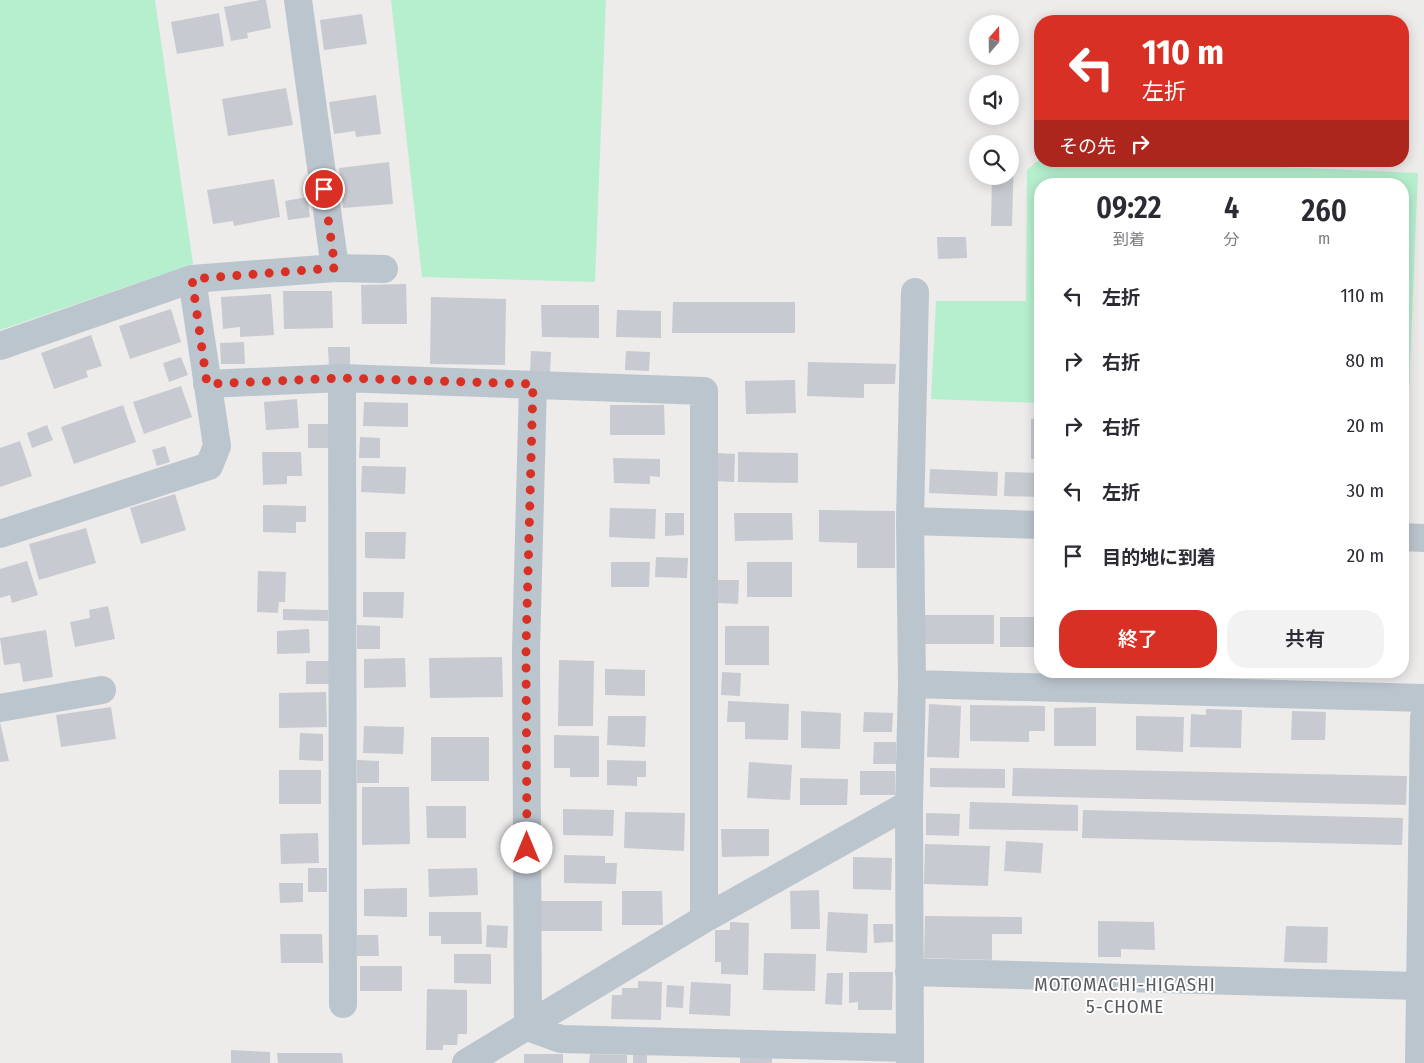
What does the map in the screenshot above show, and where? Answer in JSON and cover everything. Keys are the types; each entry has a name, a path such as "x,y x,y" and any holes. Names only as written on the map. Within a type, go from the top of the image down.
{"street":[{"path":"298,0 335,268"},
{"path":"0,346 192,279 335,268 384,269"},
{"path":"0,534 209,466 217,446 192,279"},
{"path":"528,1027 561,1039 910,1056 909,804 912,684 910,521 915,292"},
{"path":"207,384 342,378 704,391 704,919"},
{"path":"342,378 343,1004"},
{"path":"528,1027 526,649 533,384"},
{"path":"910,521 1034,525"},
{"path":"1409,537 1424,538"},
{"path":"912,684 1424,698"},
{"path":"0,708 102,690"},
{"path":"1419,1063 1422,1024 1419,986 1424,717"},
{"path":"466,1063 704,919 909,804"},
{"path":"909,972 1419,986"}],"green space":[{"path":"0,0 155,0 193,264 0,330"},
{"path":"391,0 606,0 595,282 422,277"},
{"path":"1034,164 1034,167 1284,167 1418,173 1409,390 1409,178 1034,178 1034,403 931,399 936,301 1026,301 1027,170"}],"building":[{"path":"266,0 271,28 247,33 248,38 231,41 224,7"},
{"path":"219,13 224,46 177,54 171,22"},
{"path":"362,14 367,44 324,50 320,20"},
{"path":"286,88 293,125 228,136 222,99"},
{"path":"376,95 381,134 356,137 355,131 334,134 329,102"},
{"path":"389,162 393,204 343,208 339,168"},
{"path":"274,179 280,217 234,226 233,221 213,224 207,190"},
{"path":"992,185 1013,185 1012,226 991,226"},
{"path":"307,197 310,217 288,220 285,201"},
{"path":"937,237 966,237 967,258 938,259"},
{"path":"406,284 407,324 362,324 361,285"},
{"path":"283,291 332,291 333,328 284,329"},
{"path":"271,294 274,335 240,337 240,327 223,329 221,297"},
{"path":"431,297 506,299 505,365 430,364"},
{"path":"673,302 795,302 795,333 672,333"},
{"path":"541,305 599,305 599,338 542,337"},
{"path":"171,309 181,342 130,359 119,326"},
{"path":"617,310 661,311 661,338 616,337"},
{"path":"91,335 102,366 86,371 88,377 54,389 41,353"},
{"path":"244,342 245,364 221,364 220,343"},
{"path":"328,347 350,347 350,369 329,369"},
{"path":"531,351 551,352 550,372 530,371"},
{"path":"626,351 650,352 649,371 625,370"},
{"path":"181,357 188,375 169,382 163,363"},
{"path":"808,362 896,364 895,384 864,384 864,398 807,396"},
{"path":"795,380 796,413 746,414 745,381"},
{"path":"181,386 192,417 144,434 133,402"},
{"path":"297,399 299,428 266,430 264,402"},
{"path":"364,402 408,403 408,427 363,426"},
{"path":"123,405 136,442 74,464 61,427"},
{"path":"610,405 664,405 665,435 610,435"},
{"path":"1031,419 1034,419 1034,459 1031,459"},
{"path":"308,424 330,424 330,448 308,448"},
{"path":"47,425 53,440 32,448 27,433"},
{"path":"360,437 380,438 380,458 359,458"},
{"path":"20,441 32,476 0,487 0,448"},
{"path":"165,446 170,462 157,466 152,450"},
{"path":"262,452 301,452 302,476 287,476 287,484 263,485"},
{"path":"738,452 798,453 798,483 738,482"},
{"path":"716,453 735,454 734,482 715,481"},
{"path":"613,458 660,459 660,477 650,476 650,484 614,483"},
{"path":"362,466 406,467 405,494 361,492"},
{"path":"930,469 998,472 997,496 929,493"},
{"path":"1005,472 1034,473 1034,497 1004,496"},
{"path":"175,494 186,530 141,544 130,508"},
{"path":"263,505 306,506 306,522 296,522 296,533 263,532"},
{"path":"610,508 656,509 655,539 609,537"},
{"path":"819,510 895,511 895,568 857,568 857,543 819,542"},
{"path":"665,513 684,513 684,535 665,536"},
{"path":"734,513 792,513 793,540 735,541"},
{"path":"86,528 96,563 39,580 29,544"},
{"path":"365,532 406,532 405,559 365,558"},
{"path":"656,557 688,558 687,578 655,577"},
{"path":"27,561 38,595 12,603 10,595 0,598 0,569"},
{"path":"611,562 650,562 649,587 611,587"},
{"path":"747,562 792,562 792,597 747,597"},
{"path":"258,571 286,572 285,602 279,602 278,613 257,612"},
{"path":"717,580 739,580 738,604 717,603"},
{"path":"363,592 404,592 403,618 363,617"},
{"path":"108,606 115,639 75,647 70,622 90,618 89,610"},
{"path":"283,609 328,610 328,621 283,620"},
{"path":"924,615 994,615 994,644 924,644"},
{"path":"1000,617 1034,617 1034,647 1000,647"},
{"path":"357,625 380,626 380,649 357,649"},
{"path":"725,626 769,626 769,665 725,665"},
{"path":"309,629 310,653 277,654 277,631"},
{"path":"46,630 53,677 23,682 20,663 4,665 0,638"},
{"path":"502,657 503,697 430,698 429,658"},
{"path":"405,658 406,687 364,688 364,659"},
{"path":"559,660 594,661 593,726 558,726"},
{"path":"306,661 329,661 329,684 306,684"},
{"path":"605,669 645,670 645,696 605,695"},
{"path":"722,672 741,673 740,696 721,695"},
{"path":"326,692 327,727 279,728 279,693"},
{"path":"728,701 789,704 788,740 745,739 745,722 727,722"},
{"path":"929,704 961,706 959,758 927,757"},
{"path":"970,705 1045,706 1045,731 1029,731 1029,742 970,741"},
{"path":"111,707 116,739 61,747 56,715"},
{"path":"1096,707 1096,746 1054,746 1054,708"},
{"path":"1206,709 1242,710 1241,748 1190,747 1191,714 1206,715"},
{"path":"801,711 841,713 840,749 801,748"},
{"path":"1292,711 1326,712 1325,740 1291,740"},
{"path":"864,712 893,713 892,732 863,732"},
{"path":"608,716 646,716 645,747 607,745"},
{"path":"1136,716 1184,717 1183,752 1136,750"},
{"path":"0,722 9,761 0,762"},
{"path":"364,726 404,727 403,754 363,753"},
{"path":"300,733 323,734 323,761 299,760"},
{"path":"554,735 599,736 599,777 570,777 570,768 554,768"},
{"path":"431,737 489,737 489,781 431,781"},
{"path":"874,742 896,742 896,764 873,764"},
{"path":"357,760 379,761 379,783 357,783"},
{"path":"607,760 646,761 646,777 637,777 637,786 607,785"},
{"path":"749,762 792,765 790,800 747,798"},
{"path":"930,768 1005,769 1005,788 930,787"},
{"path":"1013,768 1407,776 1406,805 1012,796"},
{"path":"279,770 321,770 321,804 279,804"},
{"path":"860,771 895,771 895,795 860,795"},
{"path":"800,778 848,779 847,805 800,805"},
{"path":"362,787 409,787 410,844 362,845"},
{"path":"970,802 1078,805 1078,831 969,829"},
{"path":"426,806 466,806 466,838 427,838"},
{"path":"563,809 614,810 613,836 563,835"},
{"path":"1083,810 1403,818 1402,845 1082,838"},
{"path":"625,812 685,813 684,851 624,848"},
{"path":"926,813 960,814 959,836 926,835"},
{"path":"721,829 769,829 769,856 722,857"},
{"path":"318,833 319,863 281,864 280,834"},
{"path":"1006,841 1043,843 1041,873 1004,871"},
{"path":"925,844 990,846 988,886 924,884"},
{"path":"564,855 605,856 605,863 617,863 616,884 564,883"},
{"path":"853,857 892,858 891,890 853,889"},
{"path":"308,868 327,868 327,892 308,892"},
{"path":"477,868 478,895 429,897 428,869"},
{"path":"279,883 303,883 303,902 280,903"},
{"path":"407,888 407,917 364,916 364,889"},
{"path":"819,890 820,929 791,929 790,891"},
{"path":"622,891 662,891 663,925 622,925"},
{"path":"538,901 602,901 602,931 538,931"},
{"path":"429,912 481,912 482,944 441,944 441,936 429,936"},
{"path":"828,912 868,914 867,953 826,951"},
{"path":"925,916 1022,917 1022,934 992,934 992,960 924,958"},
{"path":"1098,921 1154,922 1155,950 1121,949 1121,957 1098,957"},
{"path":"730,922 749,923 748,975 721,974 721,962 715,962 715,930 730,930"},
{"path":"873,924 893,924 893,942 874,943"},
{"path":"487,925 508,926 507,948 486,947"},
{"path":"1286,926 1328,927 1327,963 1284,962"},
{"path":"280,934 322,934 323,963 281,963"},
{"path":"357,935 378,935 379,956 357,956"},
{"path":"764,953 816,954 815,991 763,990"},
{"path":"454,954 491,954 491,984 454,983"},
{"path":"360,966 402,966 402,991 360,991"},
{"path":"849,972 893,972 892,1010 858,1010 858,1002 849,1003"},
{"path":"827,973 843,973 842,1005 825,1004"},
{"path":"638,981 662,982 661,1020 611,1019 612,995 622,995 622,988 638,988"},
{"path":"691,982 731,984 730,1016 689,1014"},
{"path":"667,985 684,986 683,1008 666,1007"},
{"path":"427,989 467,990 467,1034 458,1034 457,1045 443,1045 443,1050 426,1050"},
{"path":"231,1050 270,1052 270,1063 231,1063"},
{"path":"277,1053 342,1053 343,1063 278,1063"},
{"path":"524,1054 563,1054 563,1063 524,1063"},
{"path":"590,1054 627,1055 627,1063 589,1063"},
{"path":"633,1054 647,1054 647,1063 633,1063"},
{"path":"740,1056 772,1058 772,1063 740,1063"}],"district":[{"name":"MOTOMACHI-HIGASHI 5-CHOME","path":"1125,995"}],"route":[{"path":"324,189 335,268 192,279 207,384 342,378 533,384 526,649 527,848"}]}
